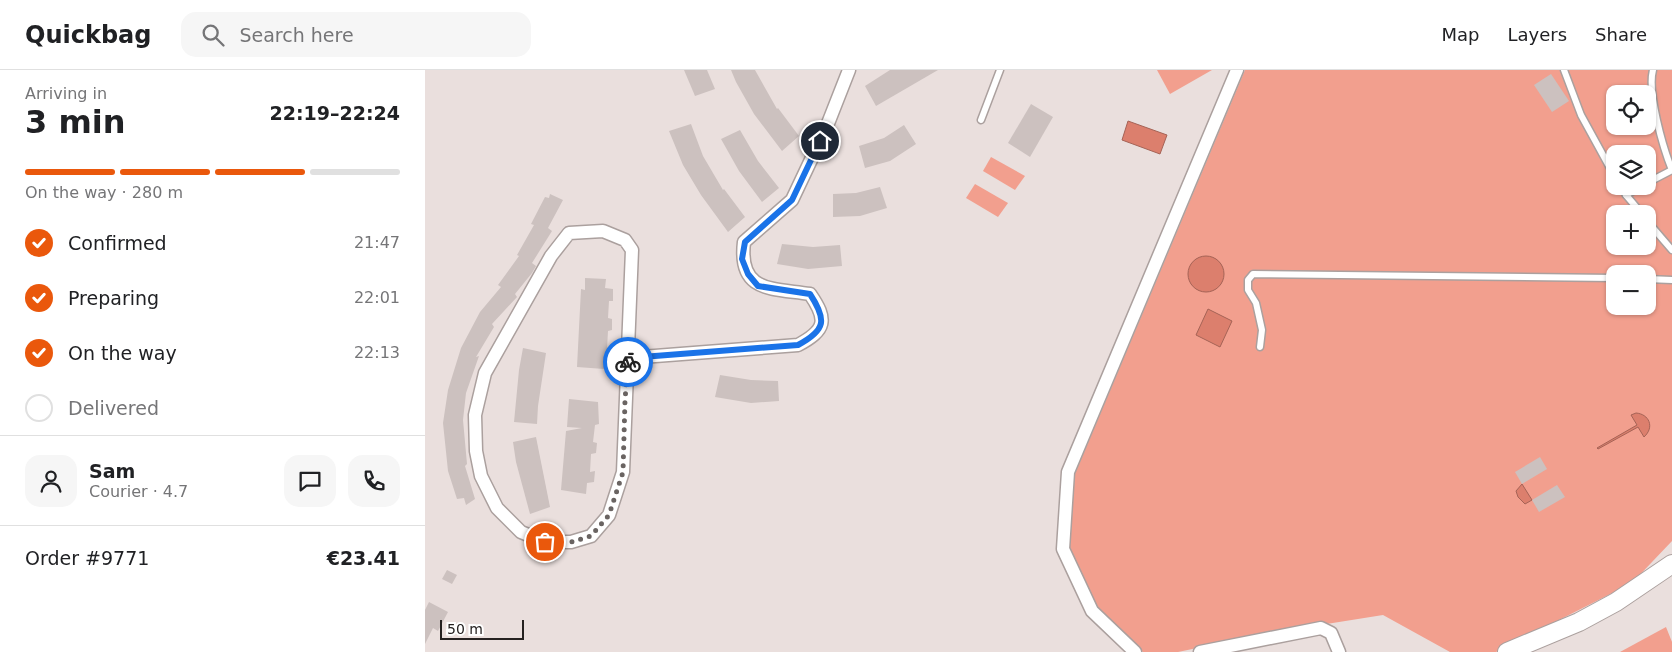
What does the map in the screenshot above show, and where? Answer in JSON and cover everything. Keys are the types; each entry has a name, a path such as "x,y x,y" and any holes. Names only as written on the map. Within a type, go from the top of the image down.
{"street":[{"path":"629,358 798,345 815,336 821,323 819,308 810,294 758,286 748,274 742,259 743,251 745,242 792,200 827,126 849,70"},
{"path":"1135,652 1092,611 1063,549 1067,472 1237,70"},
{"path":"603,231 625,240 632,250 629,358 625,400 623,472 609,515 591,536 571,542 545,542 521,532 497,508 481,476 477,451 475,415 485,373 551,256 569,233 603,231"},
{"path":"1507,652 1593,614 1615,602 1672,564"},
{"path":"1200,652 1321,628 1331,633 1339,652"}],"lane":[{"path":"981,120 1000,70"},
{"path":"1564,70 1581,115 1606,161"},
{"path":"1653,70 1650,79 1653,98 1672,170 1656,178"},
{"path":"1627,195 1635,205"},
{"path":"1656,231 1672,250"},
{"path":"1260,347 1262,330 1256,303 1248,290 1248,280 1253,274 1606,278"},
{"path":"1656,279 1672,280"}],"shaded area":[{"path":"1157,70 1212,70 1170,94"},
{"path":"1245,70 1672,70 1672,541 1632,583 1496,652 1450,652 1383,615 1264,634 1178,652 1143,652 1095,608 1068,549 1074,476"},
{"path":"1128,121 1167,135 1160,154 1122,140"},
{"path":"991,157 1025,176 1015,190 983,171"},
{"path":"975,184 1008,203 998,217 966,198"},
{"path":"1206,256 1213,257 1219,261 1223,267 1223,281 1219,287 1213,291 1206,292 1199,291 1193,287 1189,281 1188,274 1189,267 1193,261 1199,257"},
{"path":"1208,309 1232,321 1220,347 1196,335"},
{"path":"1636,413 1647,418 1650,425 1644,437 1638,427 1597,448 1637,425 1631,415"},
{"path":"1522,484 1532,500 1525,504 1518,497 1516,491"},
{"path":"1666,627 1672,642 1672,652 1620,652"}],"building":[{"path":"684,70 707,70 715,89 695,96"},
{"path":"731,70 755,70 777,109 799,136 782,151 754,114"},
{"path":"890,70 938,70 876,106 865,86"},
{"path":"1551,74 1569,101 1552,112 1534,85"},
{"path":"1031,104 1053,117 1030,157 1008,143"},
{"path":"691,124 703,156 723,190 745,217 728,232 701,195 683,165 669,131"},
{"path":"904,125 916,144 890,161 865,168 859,146 884,138"},
{"path":"740,130 758,161 779,188 762,202 739,171 721,139"},
{"path":"880,187 887,208 860,216 833,217 833,194 856,193"},
{"path":"550,194 563,200 548,228 552,231 532,263 536,266 532,273 515,294 517,297 492,324 494,327 476,357 479,356 466,393 463,420 467,464 465,466 475,499 466,505 464,498 457,499 448,471 443,423 448,390 461,348 480,312 501,287 498,285 519,256 517,255 534,225 531,224 545,197 549,198"},
{"path":"782,244 813,247 840,245 842,266 808,269 777,264"},
{"path":"585,278 606,279 605,288 613,289 613,301 609,301 608,318 612,319 612,330 608,331 607,349 611,348 611,360 605,360 604,369 577,367 581,289 585,290"},
{"path":"523,348 546,353 537,424 514,422"},
{"path":"720,375 751,380 778,381 779,401 751,403 715,397"},
{"path":"569,399 598,402 599,424 595,425 593,442 597,443 596,453 591,454 590,472 595,471 594,482 587,483 586,494 561,490 566,431 582,428 567,427"},
{"path":"536,437 550,507 530,514 516,462 513,442"},
{"path":"1540,457 1547,469 1522,484 1515,472"},
{"path":"1557,485 1565,497 1539,512 1532,500"},
{"path":"447,570 457,575 452,584 442,579"},
{"path":"429,602 448,612 438,631 433,628 425,644 425,610"}],"way so far":[{"path":"545,542 571,542 591,536 609,515 623,472 628,362"}],"route":[{"path":"628,362 629,358 798,345 815,336 821,323 819,308 810,294 758,286 748,274 742,259 745,242 792,200 820,141"}]}
